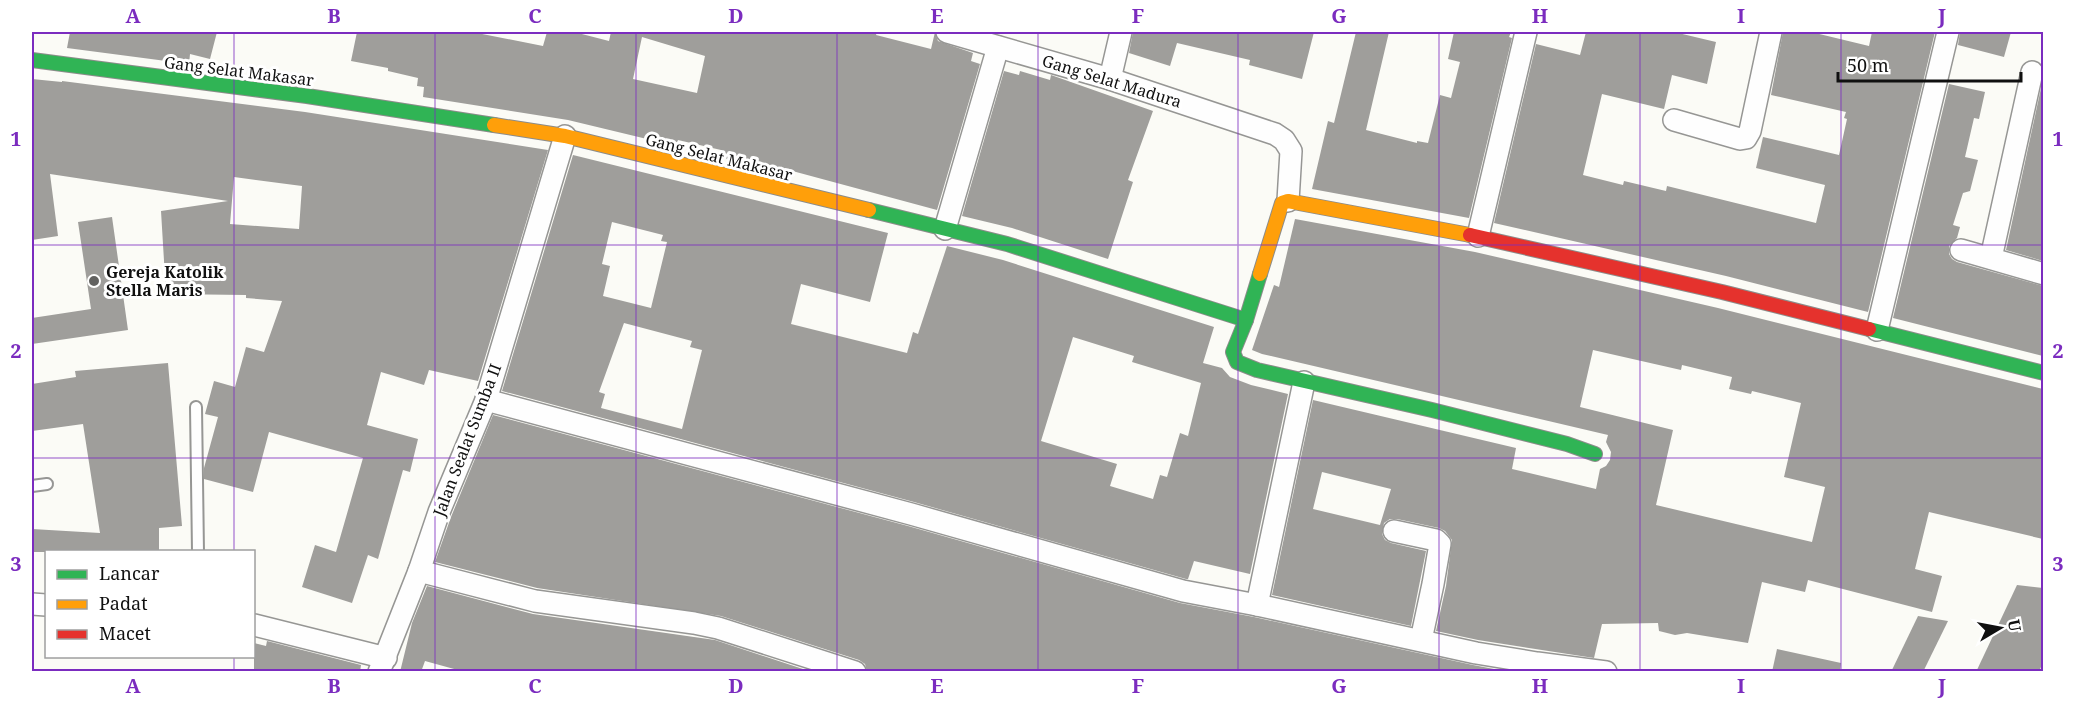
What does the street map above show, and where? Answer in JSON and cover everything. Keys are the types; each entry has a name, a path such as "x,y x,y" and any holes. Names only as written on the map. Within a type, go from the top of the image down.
{"street":[{"name":"Gang Selat Madura","path":"947,32 1110,79 1275,134 1284,140 1291,151 1294,202"},
{"path":"1110,79 1121,32"},
{"path":"1478,236 1526,32"},
{"path":"1674,120 1740,139 1746,138 1750,131 1771,32"},
{"path":"1877,330 1948,32"},
{"path":"945,229 998,47"},
{"name":"Gang Selat Makasar","path":"32,60 307,96 565,136 1018,247 1246,320"},
{"path":"1991,258 2032,72"},
{"name":"Jalan Sealat Sumba II","path":"382,665 440,512 486,400 565,136"},
{"path":"1595,454 1567,444 1432,410 1257,370 1237,362 1233,352 1246,320 1282,203 1294,202 1478,236 1877,330 2043,373"},
{"path":"1961,250 2043,274"},
{"path":"1257,605 1304,382"},
{"path":"486,400 900,511 1183,591 1526,661 1606,672"},
{"path":"1394,531 1436,540 1440,544 1434,584 1421,640"},
{"path":"419,571 535,601 694,622 855,672"},
{"path":"255,625 382,665"}],"lane":[{"path":"196,406 198,550"},
{"path":"32,486 47,484"}],"building":[{"path":"70,32 217,32 210,59 190,54 189,64 67,48"},
{"path":"357,32 472,32 543,46 547,32 574,32 609,41 611,32 877,32 876,35 931,49 935,32 938,41 973,53 971,61 980,64 937,210 785,169 784,173 720,157 721,150 678,140 676,146 568,120 423,97 424,87 417,86 418,78 388,71 388,68 351,61","holes":["642,37 705,56 697,93 633,79"]},
{"path":"1133,32 1314,32 1302,79 1249,65 1250,60 1177,43 1170,66 1129,53"},
{"path":"1356,32 1389,32 1366,130 1417,143 1417,141 1428,143 1440,95 1451,98 1460,62 1448,59 1454,32 1511,32 1509,37 1512,38 1469,218 1312,189 1328,121 1334,123"},
{"path":"1586,32 1674,32 1716,42 1707,84 1672,75 1664,109 1602,94 1583,175 1623,185 1624,181 1666,191 1667,186 1816,223 1825,185 1756,168 1763,137 1839,155 1847,119 1844,118 1846,112 1771,95 1783,32 1811,32 1869,46 1872,32 1935,32 1868,312 1726,276 1494,223 1536,44 1580,55"},
{"path":"1960,32 2011,32 2004,57 1958,45"},
{"path":"1004,71 1019,75 1020,71 1050,80 1051,75 1153,111 1128,180 1133,182 1108,259 1012,228 962,216"},
{"path":"32,79 305,112 548,150 478,381 429,370 424,385 381,372 367,425 418,439 410,472 403,470 378,559 368,555 352,603 302,587 315,545 336,552 363,458 269,432 253,492 204,479 204,468 218,417 205,414 214,381 235,387 246,347 264,352 282,301 246,298 246,295 166,294 161,211 228,201 50,174 58,236 32,240","holes":["234,177 302,186 299,229 230,224"]},
{"path":"2043,79 2043,261 2006,250"},
{"path":"1949,84 1985,92 1979,119 1974,118 1965,157 1978,160 1970,191 1963,193 1953,225 1960,227 1957,238 1949,246 1949,254 1957,262 2043,286 2043,356 1893,318"},
{"path":"573,155 888,233 870,302 801,284 791,324 907,353 913,332 918,334 947,246 1003,260 1214,327 1203,363 1222,368 1230,377 1251,385 1288,394 1250,574 1194,561 1188,579 1186,579 914,502 502,391","holes":["612,222 663,235 661,241 667,242 651,308 603,296 610,266 602,264","624,323 692,341 690,347 702,350 682,429 601,408 605,394 599,392","1073,337 1134,356 1132,362 1201,383 1188,436 1180,433 1167,477 1160,475 1153,499 1110,486 1117,464 1041,441"]},
{"path":"112,217 128,330 32,344 32,318 91,309 78,222"},
{"path":"1295,219 1475,252 1718,308 2043,389 2043,539 1929,512 1915,569 1942,576 1932,612 1808,580 1805,592 1762,582 1748,643 1687,633 1675,635 1659,631 1658,623 1602,624 1594,658 1436,631 1446,586 1452,540 1445,531 1439,528 1397,519 1390,519 1384,523 1382,534 1385,540 1426,551 1411,626 1272,595 1313,400 1516,448 1512,469 1596,489 1600,469 1610,460 1611,452 1606,442 1608,435 1252,350 1274,285 1279,287","holes":["1593,350 1681,370 1682,365 1732,377 1729,389 1751,394 1752,391 1801,403 1784,477 1825,487 1812,542 1656,505 1673,430 1580,407","1322,472 1391,489 1380,525 1313,509"]},
{"path":"168,363 182,526 159,528 159,550 32,552 32,529 100,533 83,424 32,431 32,384 76,377 75,371"},
{"path":"493,415 908,526 1180,603 1510,672 867,672 865,664 859,660 721,616 537,588 435,562"},
{"path":"2017,585 2043,588 2043,662 2039,672 1976,672"},
{"path":"427,586 533,614 715,640 812,672 465,672 425,661 421,672 400,672 412,623"},
{"path":"1918,616 1948,621 1923,672 1891,672"},
{"path":"267,641 361,665 360,672 254,672 255,643 266,646"},
{"path":"1777,649 1841,663 1840,672 1772,672"}],"traffic: fast":[{"path":"32,60 307,96 494,125"},
{"path":"869,210 1007,244 1246,320"},
{"path":"1260,274 1246,320 1233,352 1237,362 1257,370 1432,410 1567,444 1595,454"},
{"path":"1869,329 2044,373"}],"traffic: slow":[{"path":"494,125 565,136 869,210"},
{"path":"1260,274 1282,203 1288,201 1470,235"}],"traffic: jam":[{"path":"1470,235 1722,292 1869,329"}],"place":[{"name":"Gereja Katolik Stella Maris","path":"94,281"}]}
